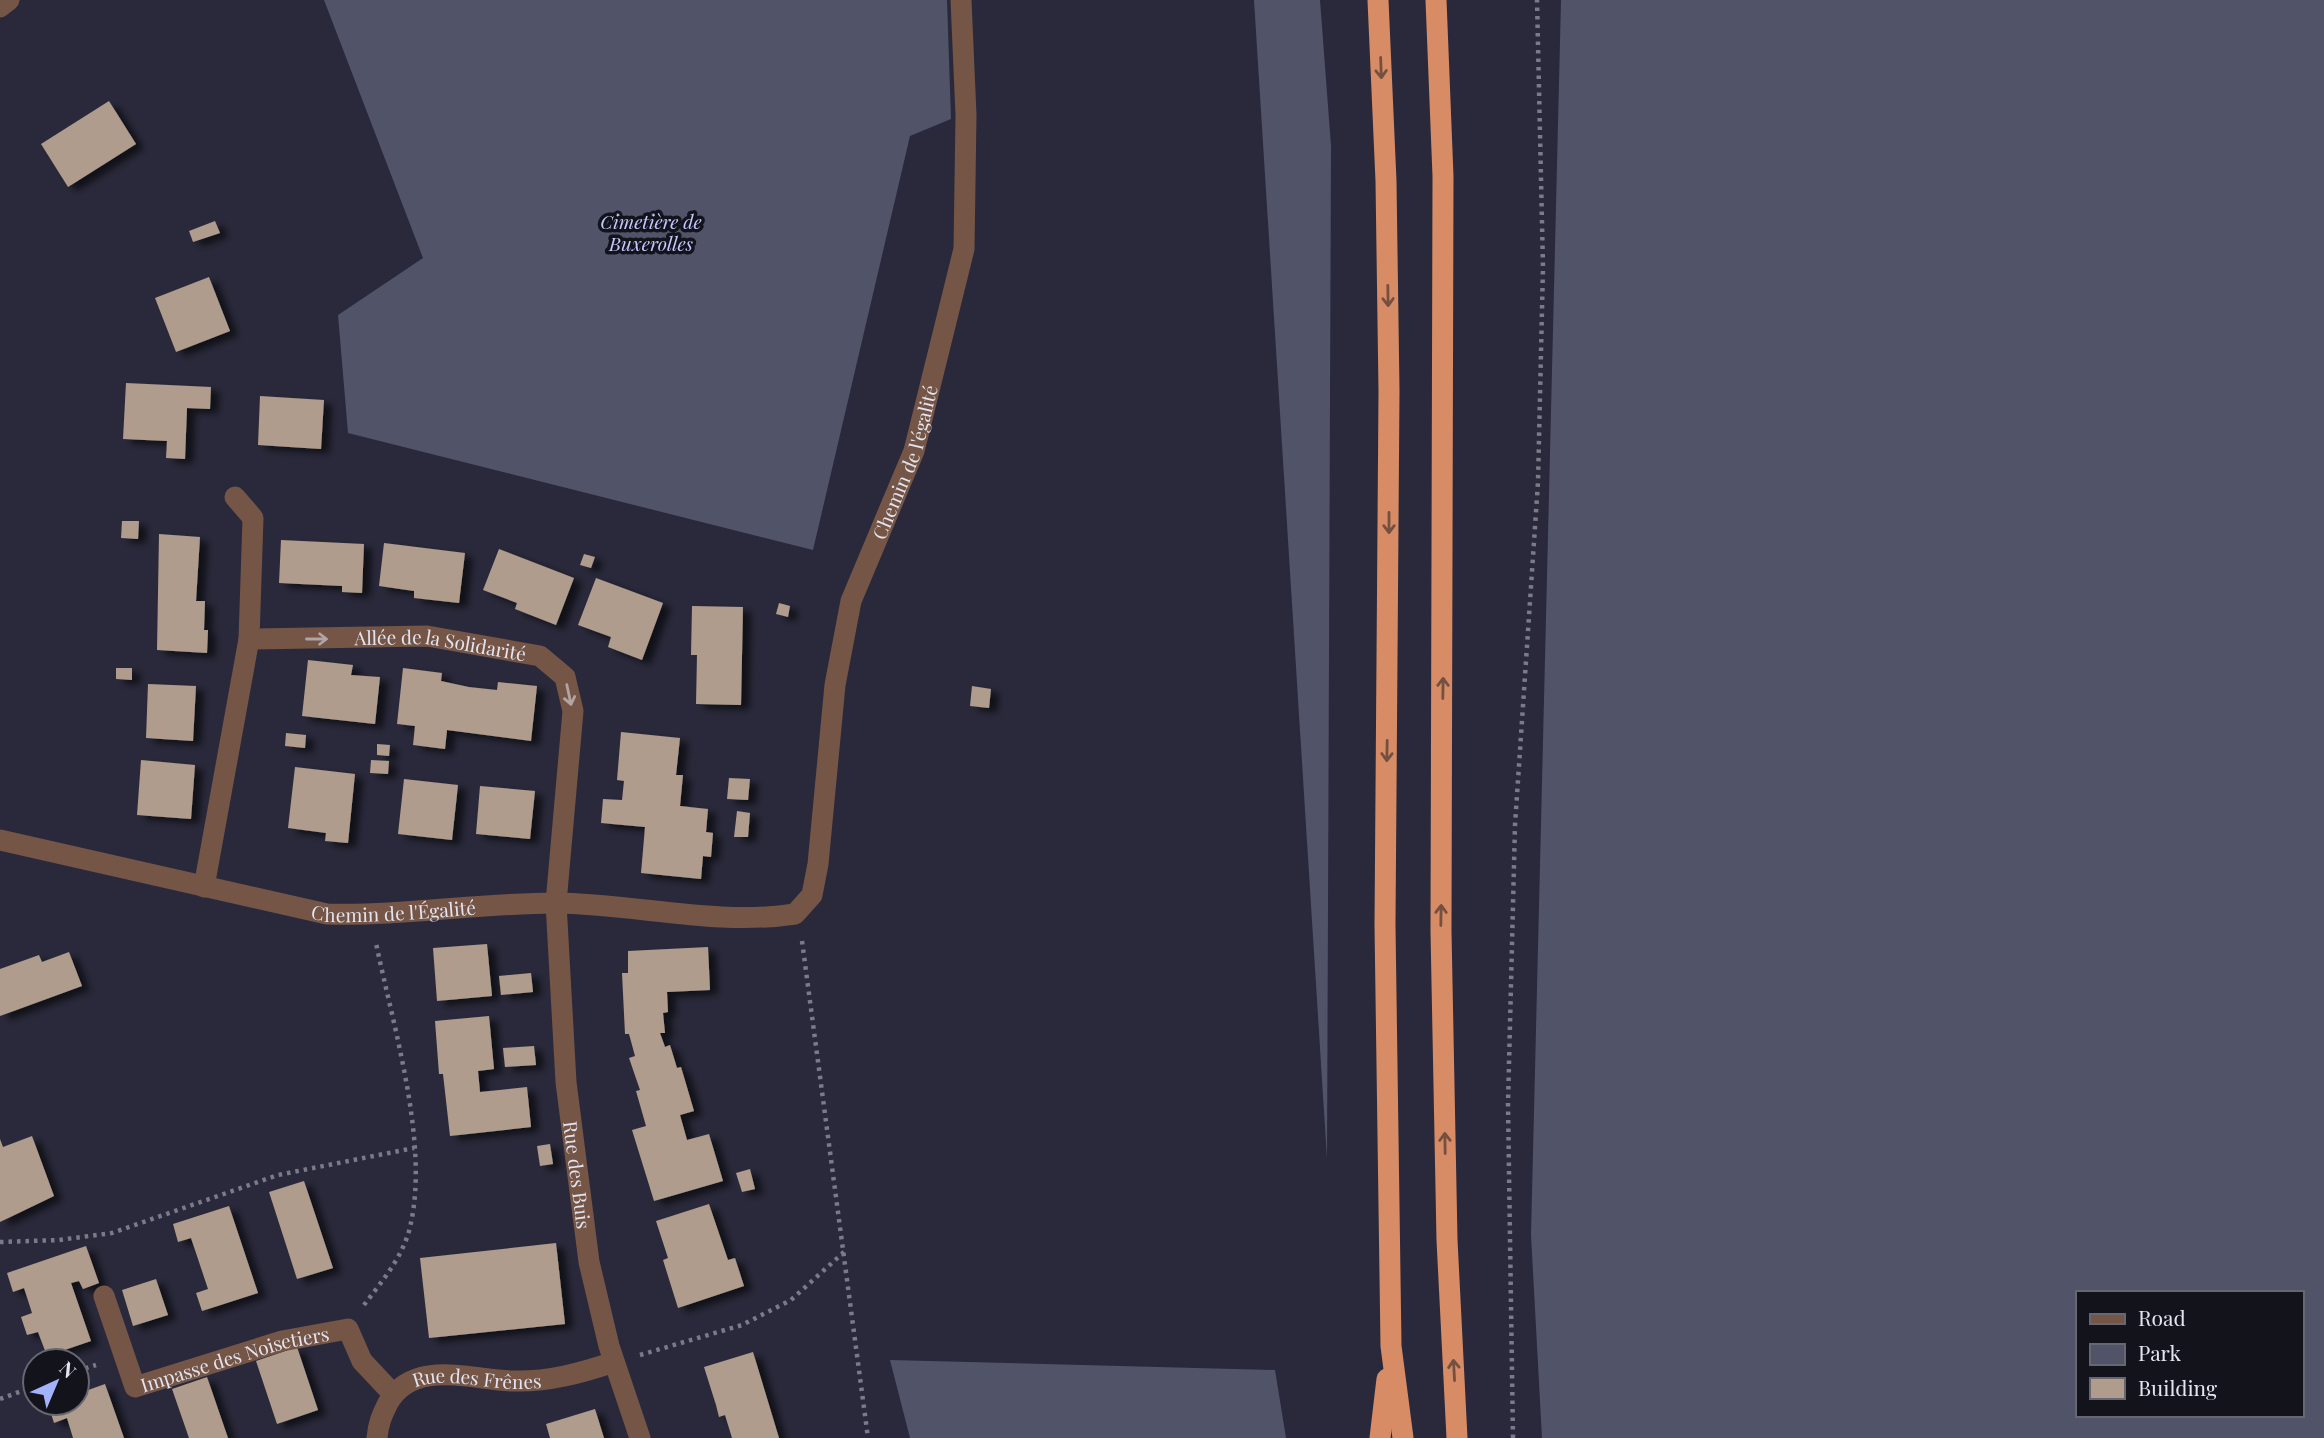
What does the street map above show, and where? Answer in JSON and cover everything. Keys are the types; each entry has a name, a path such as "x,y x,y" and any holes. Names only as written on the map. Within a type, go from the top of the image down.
{"highway":[{"path":"1378,0 1386,181 1389,391 1385,925 1391,1346 1403,1438"},
{"path":"1436,0 1443,216 1441,944 1447,1240 1457,1438"},
{"path":"1380,1438 1391,1346"}],"street":[{"path":"0,7 9,0"},
{"name":"Chemin de l'égalité","path":"795,914 812,895 818,864 835,685 851,601 914,451 964,249 966,115 961,0"},
{"path":"204,887 248,639 253,518 235,497"},
{"name":"Allée de la Solidarité","path":"248,639 427,636 540,656 565,677 573,711 556,903"},
{"name":"Chemin de l'Égalité","path":"0,840 327,914 370,915 556,903 755,920 795,914"},
{"name":"Rue des Buis","path":"556,903 566,1082 589,1262 614,1362 640,1438"},
{"name":"Impasse des Noisetiers","path":"104,1296 135,1387 282,1341 348,1329 362,1361 393,1394"},
{"name":"Rue des Frênes","path":"377,1438 378,1422 393,1394 408,1380 436,1374 514,1381 569,1377 614,1362"}],"path":[{"path":"1513,1438 1508,1104 1515,825 1538,482 1543,267 1537,0"},
{"path":"795,914 801,931 868,1438"},
{"path":"348,1329 404,1246 410,1228 415,1191 413,1126 370,915"},
{"path":"0,1242 59,1240 112,1233 278,1175 414,1148"},
{"path":"614,1362 742,1325 791,1300 845,1251"},
{"path":"0,1390 2,1398 21,1391"}],"green space":[{"name":"Cimetière de Buxerolles","path":"324,0 947,0 951,119 910,136 813,550 348,433 338,315 423,258"},
{"path":"1254,0 1320,0 1331,146 1327,1159"},
{"path":"1561,0 2324,0 2324,1438 1542,1438 1531,1235"},
{"path":"890,1360 1275,1370 1286,1438 910,1438"}],"building":[{"path":"109,101 136,144 68,187 41,144"},
{"path":"215,221 220,233 193,242 189,231"},
{"path":"209,277 230,331 176,352 155,298"},
{"path":"126,383 211,387 210,409 187,408 185,459 166,458 167,441 123,439"},
{"path":"260,396 324,400 321,449 258,445"},
{"path":"122,521 139,521 138,539 121,538"},
{"path":"159,534 200,537 196,601 205,601 204,630 208,630 207,653 157,650"},
{"path":"281,540 364,544 362,593 342,592 342,586 279,583"},
{"path":"384,543 465,553 459,603 414,598 414,591 379,586"},
{"path":"499,549 574,578 556,625 515,609 517,603 483,590"},
{"path":"584,554 595,557 591,568 580,565"},
{"path":"596,578 663,603 642,660 608,647 611,637 578,625"},
{"path":"779,603 790,606 788,617 776,614"},
{"path":"692,606 743,607 741,705 696,704 697,655 691,655"},
{"path":"308,660 353,665 351,675 380,677 375,724 302,716"},
{"path":"116,668 132,668 132,680 116,679"},
{"path":"403,668 442,673 441,681 469,687 497,690 498,682 537,686 531,741 447,730 445,749 413,745 415,726 397,724"},
{"path":"148,684 196,686 193,741 146,738"},
{"path":"972,686 991,689 989,708 970,706"},
{"path":"621,732 680,738 676,775 683,775 680,806 708,809 706,832 713,833 711,857 703,856 701,879 641,873 645,827 601,823 603,799 622,800 624,781 617,780"},
{"path":"286,733 306,735 305,748 285,746"},
{"path":"377,744 390,745 389,756 377,755"},
{"path":"141,760 195,765 191,819 137,815"},
{"path":"371,760 389,761 388,774 370,773"},
{"path":"295,767 355,774 348,843 325,841 326,833 288,828"},
{"path":"729,778 750,779 748,800 727,799"},
{"path":"404,779 458,785 452,840 398,834"},
{"path":"480,786 535,791 530,839 476,834"},
{"path":"737,811 750,813 748,837 734,837"},
{"path":"487,944 492,996 437,1001 433,948"},
{"path":"708,947 710,990 667,992 668,1012 663,1013 665,1033 660,1033 665,1047 670,1045 677,1068 681,1067 694,1111 680,1115 687,1140 709,1134 723,1181 654,1201 632,1130 646,1126 636,1091 640,1090 629,1058 635,1056 629,1034 625,1034 622,973 628,973 628,951"},
{"path":"69,952 82,986 0,1016 0,969 39,955 42,962"},
{"path":"531,973 533,992 501,995 499,976"},
{"path":"489,1016 494,1069 478,1071 480,1092 527,1087 531,1127 450,1136 443,1074 439,1074 435,1021"},
{"path":"534,1046 536,1065 505,1067 503,1048"},
{"path":"32,1136 54,1196 0,1222 0,1139 3,1147"},
{"path":"550,1144 553,1164 540,1166 537,1146"},
{"path":"750,1169 755,1189 742,1192 736,1173"},
{"path":"304,1181 333,1268 297,1279 269,1192"},
{"path":"709,1204 728,1260 735,1258 744,1286 678,1308 663,1260 668,1258 656,1221"},
{"path":"229,1206 258,1293 202,1311 196,1293 208,1289 191,1238 178,1242 173,1224"},
{"path":"556,1243 565,1324 429,1338 420,1258"},
{"path":"86,1246 99,1283 83,1289 79,1281 71,1283 91,1341 73,1347 44,1347 38,1332 27,1335 21,1317 32,1313 24,1288 13,1292 7,1273"},
{"path":"156,1279 168,1315 133,1326 122,1290"},
{"path":"297,1347 318,1410 277,1424 256,1361"},
{"path":"753,1352 779,1438 732,1438 725,1415 719,1417 704,1367"},
{"path":"207,1377 228,1438 189,1438 172,1389"},
{"path":"105,1384 124,1438 73,1438 67,1418 54,1423 52,1417 91,1417 91,1389"},
{"path":"595,1409 604,1438 550,1438 546,1424"}]}
